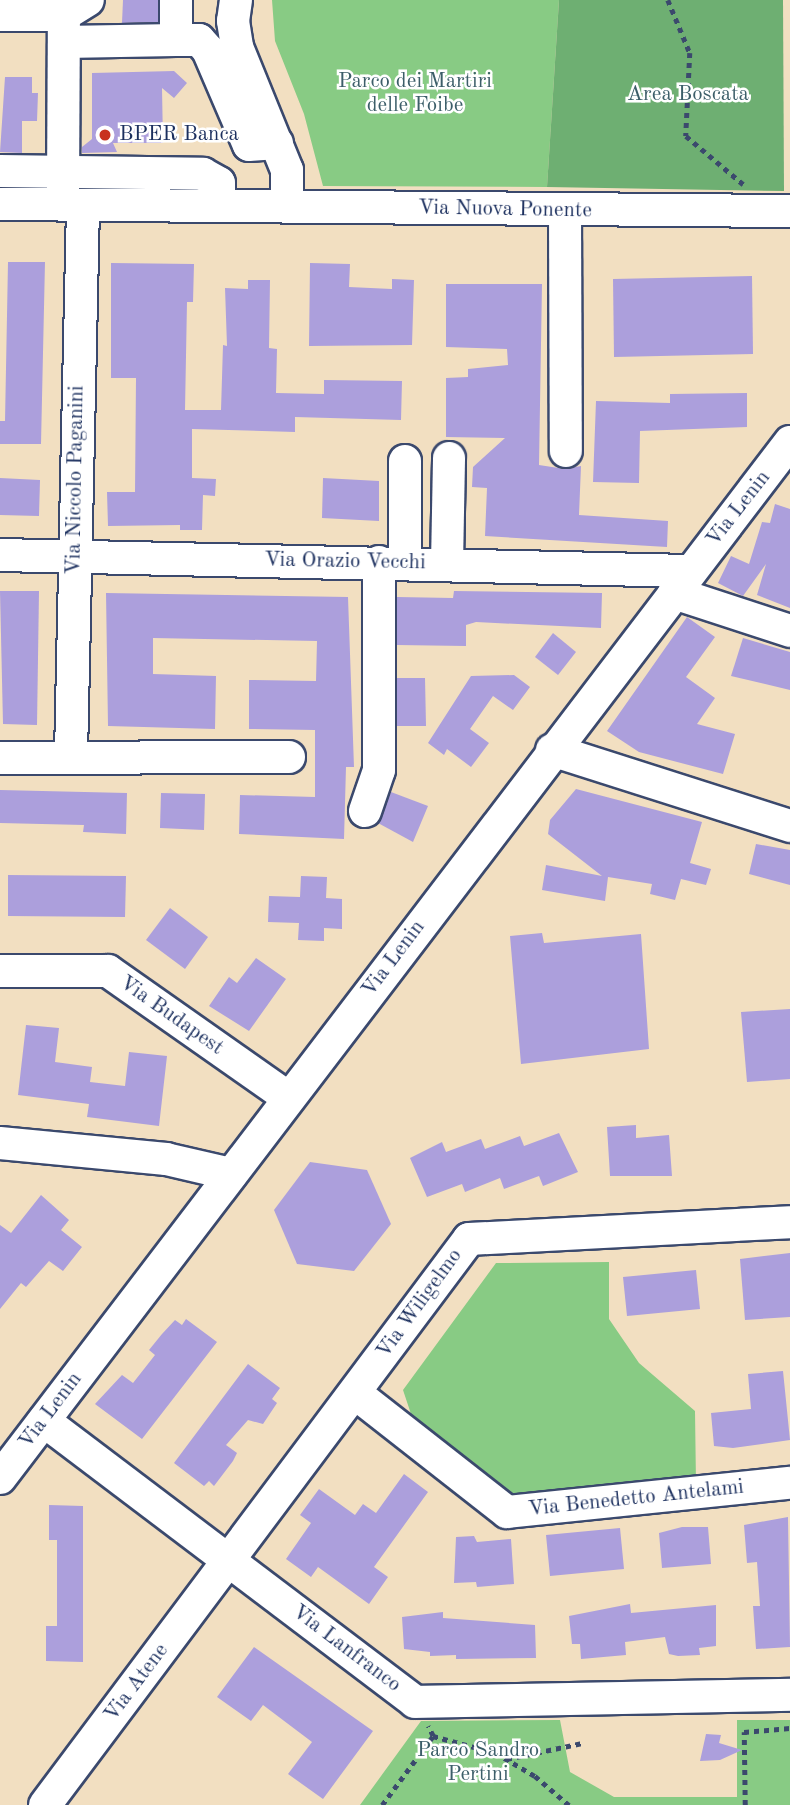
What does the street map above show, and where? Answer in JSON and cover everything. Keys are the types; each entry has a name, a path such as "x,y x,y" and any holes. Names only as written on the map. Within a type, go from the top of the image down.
{"street":[{"path":"176,0 176,40"},
{"path":"236,0 233,21 237,47 287,170 287,207"},
{"path":"0,15 72,19 176,40 199,40 208,50 249,145 278,143"},
{"name":"Via Niccolo Paganini","path":"71,756 74,556 73,205 63,172 72,19"},
{"path":"0,171 203,174 219,183 219,206"},
{"name":"Via Nuova Ponente","path":"0,204 565,212 790,211"},
{"path":"565,212 566,451"},
{"name":"Via Lenin","path":"0,1478 552,750 790,442"},
{"path":"447,564 449,457"},
{"path":"365,811 379,770 392,562 405,461"},
{"name":"Via Orazio Vecchi","path":"0,555 447,564 682,582 790,631"},
{"path":"552,750 790,826"},
{"path":"0,758 289,757"},
{"name":"Via Budapest","path":"0,971 108,971 289,1098"},
{"path":"0,1143 166,1159 231,1174"},
{"name":"Via Wiligelmo","path":"229,1560 469,1239 790,1222"},
{"name":"Via Benedetto Antelami","path":"355,1393 506,1512 790,1483"},
{"name":"Via Lanfranco","path":"44,1421 415,1702 790,1695"},
{"name":"Via Atene","path":"45,1805 229,1560"}],"path":[{"path":"668,0 690,53 686,136 747,187"},
{"path":"415,1702 433,1736 507,1759 569,1805"},
{"path":"745,1805 744,1732 790,1728"},
{"path":"382,1805 433,1736"},
{"path":"507,1759 582,1743"}],"green space":[{"name":"Parco dei Martiri delle Foibe","path":"272,0 559,0 547,187 323,186 304,114 275,41"},
{"name":"Area Boscata","path":"559,0 783,0 784,191 547,187"},
{"path":"609,1262 609,1319 639,1363 695,1411 696,1484 515,1497 411,1414 403,1390 496,1263"},
{"name":"Parco Sandro Pertini","path":"560,1720 570,1772 614,1797 737,1797 737,1720 790,1720 790,1805 360,1805 421,1721"}],"building":[{"path":"123,0 158,0 158,22 122,23"},
{"path":"174,71 187,83 174,98 162,88 163,143 113,143 117,152 82,153 82,147 92,139 92,73"},
{"path":"5,77 32,77 32,93 38,93 37,121 22,121 22,153 0,152"},
{"path":"8,262 45,262 41,444 0,444 0,421 5,421"},
{"path":"111,263 194,264 193,302 187,302 185,410 221,410 223,345 227,346 225,288 248,289 248,280 270,280 269,348 277,349 276,393 324,394 324,380 402,381 401,420 295,417 295,432 192,429 192,478 216,479 215,496 203,495 202,530 180,530 180,525 108,526 107,492 135,492 136,378 111,378"},
{"path":"310,263 350,264 349,287 392,289 392,279 414,280 412,345 309,346"},
{"path":"752,276 753,354 614,357 613,279"},
{"path":"446,284 542,284 539,465 565,469 581,466 579,515 668,521 667,547 485,536 487,488 472,487 473,467 505,438 446,437 446,378 468,377 468,369 508,365 507,349 446,347"},
{"path":"747,393 747,427 640,431 639,483 593,482 596,401 670,403 670,394"},
{"path":"0,478 40,480 39,516 0,515"},
{"path":"323,478 379,481 379,521 322,518"},
{"path":"775,504 790,509 790,608 757,595 766,564 743,596 718,583 731,556 749,564 762,522 770,523"},
{"path":"0,591 39,591 37,725 3,724"},
{"path":"454,591 602,593 601,628 476,622 466,625 466,646 397,645 397,597 453,598"},
{"path":"106,593 348,597 354,767 346,767 344,839 239,834 240,795 315,797 315,730 249,729 249,680 316,681 317,641 153,638 153,674 216,676 215,729 108,726"},
{"path":"687,617 715,637 686,677 715,698 697,724 735,734 723,774 639,752 607,731"},
{"path":"553,633 576,652 558,675 535,657"},
{"path":"743,638 790,652 790,690 731,676"},
{"path":"514,675 530,687 513,710 493,696 470,729 489,743 471,767 447,749 444,755 428,743 471,676"},
{"path":"397,678 425,678 426,726 397,726"},
{"path":"576,789 702,822 690,863 711,869 706,885 681,879 675,900 650,894 652,884 608,877 605,901 542,890 546,865 602,876 548,834 550,820"},
{"path":"0,790 127,793 126,834 83,832 84,825 0,823"},
{"path":"391,792 428,806 413,842 378,823"},
{"path":"161,793 205,794 204,830 160,828"},
{"path":"756,844 790,850 790,885 749,874"},
{"path":"8,875 126,876 125,917 8,916"},
{"path":"301,876 327,877 326,898 342,899 342,929 324,928 324,941 298,940 299,923 268,922 269,896 300,897"},
{"path":"170,908 208,937 185,969 146,940"},
{"path":"542,933 544,943 641,934 649,1049 521,1064 510,936"},
{"path":"256,958 286,979 249,1031 209,1006 229,977 237,983"},
{"path":"790,1009 790,1079 747,1082 741,1012"},
{"path":"26,1025 59,1028 55,1062 92,1067 90,1082 125,1086 129,1052 167,1056 159,1126 87,1117 89,1104 18,1095"},
{"path":"636,1125 636,1138 669,1135 672,1176 610,1176 607,1127"},
{"path":"559,1133 578,1172 543,1186 539,1176 504,1189 500,1178 465,1192 462,1184 427,1197 410,1158 442,1142 446,1152 481,1139 485,1149 520,1136 524,1146"},
{"path":"310,1162 367,1170 391,1224 354,1271 297,1264 274,1210"},
{"path":"41,1195 69,1220 61,1230 82,1247 63,1271 49,1261 26,1287 21,1283 0,1309 0,1225 11,1233"},
{"path":"790,1253 790,1317 745,1320 740,1259"},
{"path":"696,1270 700,1309 627,1316 623,1277"},
{"path":"186,1319 217,1342 142,1439 95,1404 122,1375 133,1383 155,1355 149,1350 162,1334 175,1320 182,1325"},
{"path":"248,1364 280,1388 272,1399 277,1403 263,1424 248,1420 226,1445 237,1453 233,1461 214,1486 209,1481 204,1486 174,1463"},
{"path":"783,1371 790,1440 733,1448 714,1446 711,1413 751,1409 748,1374"},
{"path":"404,1474 428,1492 374,1567 388,1577 369,1604 318,1567 311,1577 286,1559 311,1523 300,1515 319,1489 355,1515 363,1504 376,1513"},
{"path":"49,1505 83,1506 83,1662 46,1661 46,1626 57,1626 57,1540 49,1540"},
{"path":"788,1517 790,1647 756,1649 753,1606 760,1606 757,1562 747,1563 744,1525"},
{"path":"682,1527 708,1527 711,1564 662,1568 659,1533"},
{"path":"620,1528 624,1569 550,1576 546,1535"},
{"path":"474,1536 477,1542 511,1539 514,1584 477,1587 476,1582 454,1583 456,1537"},
{"path":"630,1604 631,1613 716,1605 716,1646 699,1648 700,1655 678,1656 669,1654 665,1637 625,1642 626,1655 581,1659 580,1644 572,1644 569,1616"},
{"path":"443,1612 443,1618 535,1625 536,1658 456,1659 456,1655 430,1656 430,1652 404,1649 402,1617"},
{"path":"254,1647 373,1731 323,1799 288,1774 312,1742 263,1705 251,1721 217,1697"},
{"path":"706,1734 721,1735 719,1743 742,1750 720,1760 700,1761"}],"place":[{"name":"BPER Banca","path":"105,135"}]}
